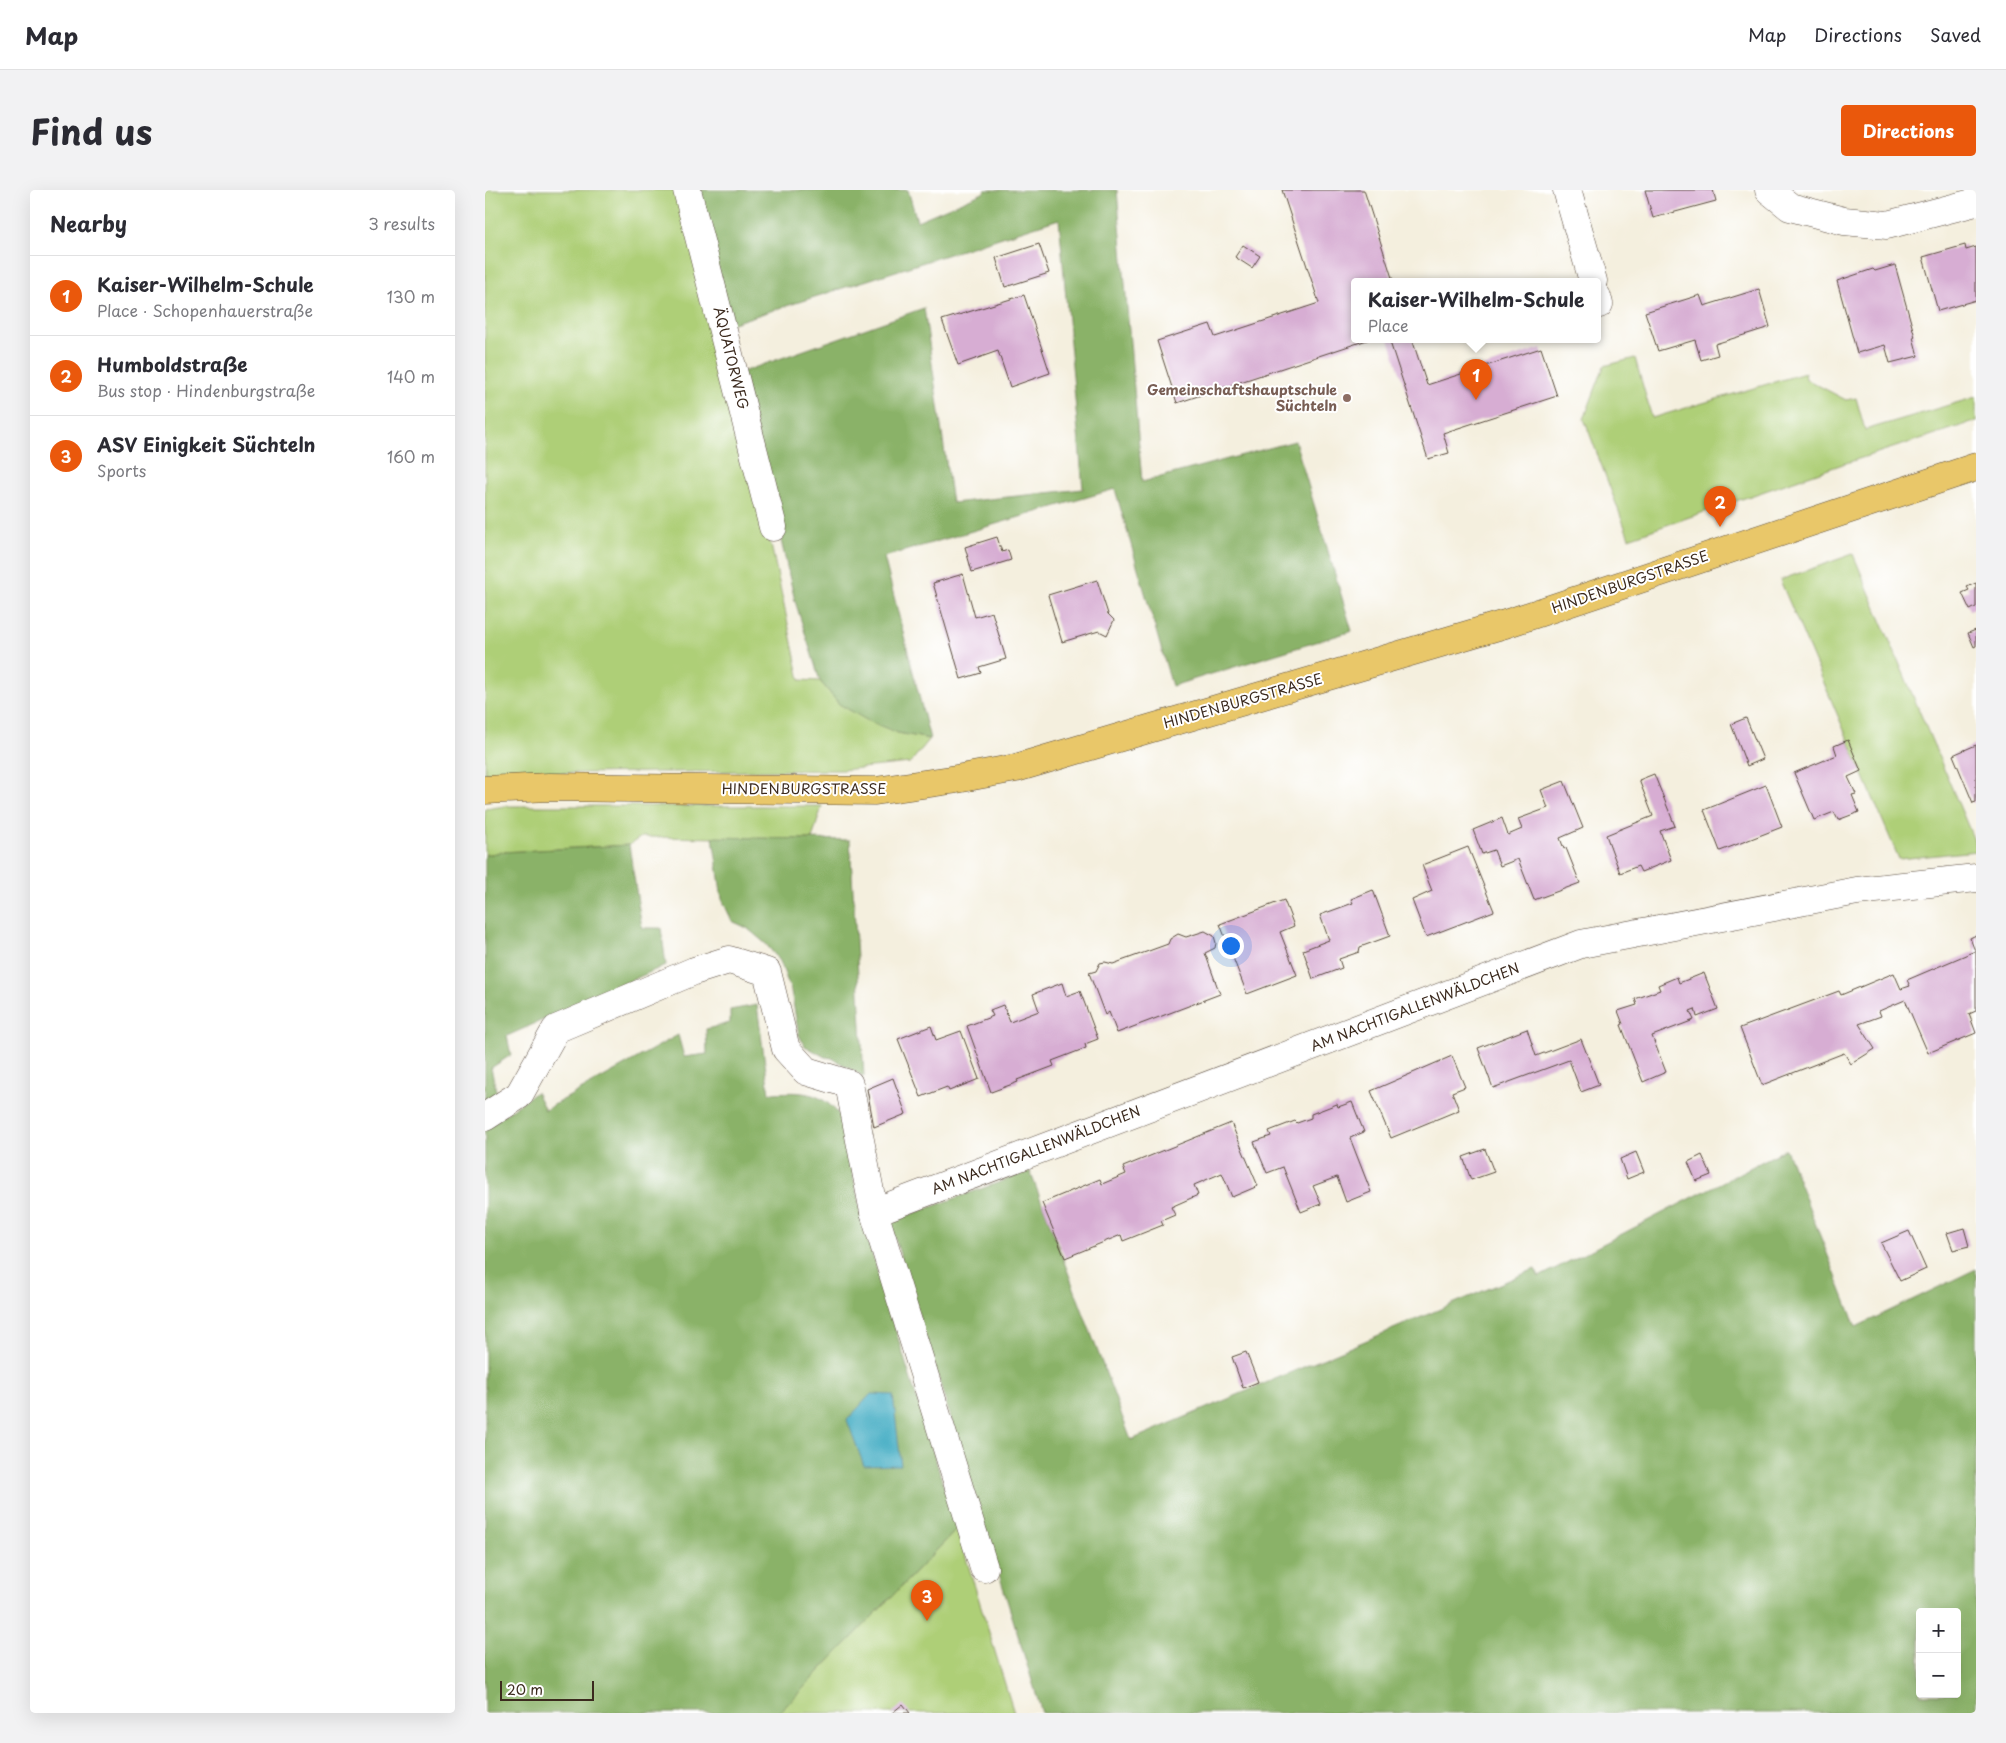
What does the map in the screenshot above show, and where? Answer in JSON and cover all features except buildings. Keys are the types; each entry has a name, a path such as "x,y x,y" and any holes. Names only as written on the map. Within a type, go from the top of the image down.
{"main road":[{"name":"HINDENBURGSTRASSE","path":"485,790 549,787 875,791 1016,768 1505,624 1976,467"}],"street":[{"name":"ÄQUATORWEG","path":"687,190 773,527"},
{"path":"1567,190 1592,278"},
{"path":"1769,190 1790,207 1844,222 1887,225 1976,202"},
{"name":"AM NACHTIGALLENWÄLDCHEN","path":"874,1212 1581,944 1857,891 1976,878"},
{"path":"485,1117 519,1095 556,1029 694,971 729,960 767,972 786,1050 805,1071 849,1084 874,1212 983,1568"}],"green space":[{"path":"485,190 682,190 767,526 800,680 820,681 839,704 898,733 930,739 910,763 842,770 485,774"},
{"path":"695,190 908,190 917,221 983,193 985,190 1117,190 1142,482 1295,441 1352,631 1172,686 1115,489 884,557 930,739 898,733 868,721 839,704 820,681 795,601 742,372 924,308 952,503 1083,489 1059,219 730,324"},
{"path":"1635,358 1652,418 1805,373 1806,379 1846,400 1856,398 1865,430 1976,397 1976,421 1843,464 1629,538 1584,419 1604,366"},
{"path":"1853,554 1976,845 1976,851 1899,859 1780,580"},
{"path":"505,806 822,806 812,839 641,837 629,845 503,852 485,855 485,809"},
{"path":"713,837 850,840 864,1077 832,1058 825,1057 805,1046 799,1035 791,991 780,961 766,944 747,928 732,921 722,899"},
{"path":"629,845 642,928 661,928 666,965 507,1036 511,1055 491,1068 497,1095 485,1103 485,855 503,852"},
{"path":"757,1005 769,1093 790,1092 809,1094 825,1101 841,1117 864,1228 957,1529 779,1713 485,1713 485,1129 536,1092 545,1110 678,1035 684,1057 707,1054 706,1029 730,1023 730,1010"},
{"path":"1786,1149 1856,1327 1976,1269 1976,1713 1042,1713 890,1222 1030,1171 1131,1440 1535,1269 1539,1277"},
{"path":"957,1529 1014,1713 779,1713"}],"water":[{"path":"871,1394 893,1395 901,1465 864,1466 847,1420"}],"place":[{"name":"Gemeinschaftshauptschule Süchteln","path":"1347,398"},
{"name":"Kaiser-Wilhelm-Schule","path":"1476,400"},
{"name":"Humboldstraße","path":"1720,527"},
{"name":"ASV Einigkeit Süchteln","path":"927,1621"}]}
